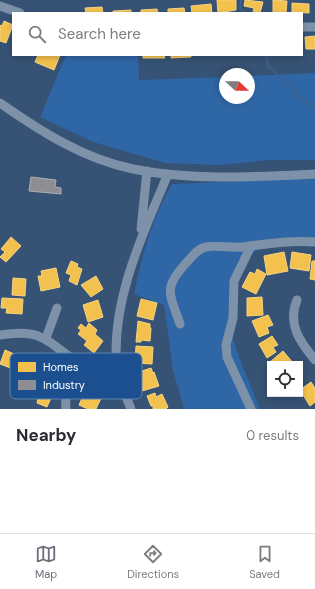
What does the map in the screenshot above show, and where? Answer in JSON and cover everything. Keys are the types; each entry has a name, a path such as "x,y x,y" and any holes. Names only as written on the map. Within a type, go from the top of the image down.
{"street":[{"path":"0,6 17,12"},
{"path":"303,27 315,27"},
{"path":"0,103 26,121 67,145 111,163 146,171 168,174 236,178 315,174"},
{"path":"140,238 146,171"},
{"path":"117,353 117,338 121,307 140,238 168,174"},
{"path":"180,324 169,290 170,284 175,275 197,251 204,247 231,248 302,241 315,242"},
{"path":"251,246 234,281 233,318 226,345 227,357 251,409"},
{"path":"297,300 293,316 296,332 315,360"},
{"path":"46,338 57,308"},
{"path":"0,335 27,334 46,338 65,353"},
{"path":"65,399 66,409"},
{"path":"127,399 131,409"}],"shaded area":[{"path":"66,56 138,56 139,80 219,77 219,104 255,104 255,76 315,73 315,160 269,160 220,165 165,163 93,142 40,117"},
{"path":"315,178 315,244 284,242 260,249 251,254 238,267 232,336 260,409 184,409 173,370 164,305 134,294 140,265 148,238 159,210 172,184"}],"building: Homes":[{"path":"217,0 236,0 236,10 218,12"},
{"path":"245,0 263,2 260,12 253,11 254,8 244,6"},
{"path":"273,0 287,1 286,12 273,12"},
{"path":"292,3 309,4 309,13 292,12"},
{"path":"211,4 212,12 192,12 191,6"},
{"path":"102,7 103,12 86,12 85,8"},
{"path":"184,8 185,12 168,12 168,9"},
{"path":"157,9 158,12 141,12 141,10"},
{"path":"131,10 131,12 113,12"},
{"path":"4,21 12,25 6,43 0,41 0,25 2,26"},
{"path":"315,36 315,49 306,49 305,37"},
{"path":"38,56 60,56 54,70 35,62"},
{"path":"143,56 164,56 165,58 143,58"},
{"path":"171,56 191,56 191,57 171,58"},
{"path":"11,237 21,246 6,262 0,257 5,252 1,249"},
{"path":"284,252 288,271 267,275 264,256"},
{"path":"292,252 311,255 309,271 290,268"},
{"path":"71,261 78,264 77,267 82,269 77,285 69,281 71,275 66,273"},
{"path":"312,261 315,261 315,280 310,279"},
{"path":"56,268 60,287 41,291 38,276 42,276 41,271"},
{"path":"257,269 266,274 256,294 242,287 250,272 255,274"},
{"path":"96,276 103,289 91,297 81,285"},
{"path":"13,278 26,279 25,296 12,295"},
{"path":"262,297 263,315 247,316 247,298"},
{"path":"2,298 23,299 22,314 6,313 7,308 1,308"},
{"path":"141,299 157,303 153,320 137,316"},
{"path":"98,300 103,317 88,322 83,305"},
{"path":"268,315 273,325 267,327 269,333 259,337 252,321"},
{"path":"138,321 150,324 150,341 141,340 141,342 136,342"},
{"path":"89,323 97,330 95,334 103,341 94,353 84,345 87,341 78,334 81,330 78,328 81,324 86,328"},
{"path":"272,336 278,345 273,347 276,352 267,358 259,344"},
{"path":"136,346 153,347 152,364 142,363 142,353 136,353"},
{"path":"5,350 12,353 10,353 10,368 0,364"},
{"path":"283,351 291,361 271,361"},
{"path":"151,368 159,386 142,391 142,371"},
{"path":"311,382 315,388 315,402 310,406 303,395 303,388"},
{"path":"155,393 156,397 162,394 168,407 166,409 153,409 153,406 151,406 147,396"},
{"path":"38,399 51,399 47,407 37,403"},
{"path":"82,399 101,399 96,409 88,409 79,405"}],"building: Industry":[{"path":"31,177 56,180 55,187 61,188 61,194 29,191"}],"waterway":[{"path":"241,0 240,8 243,12"},
{"path":"266,56 268,66 285,81 298,97 315,106"}]}
